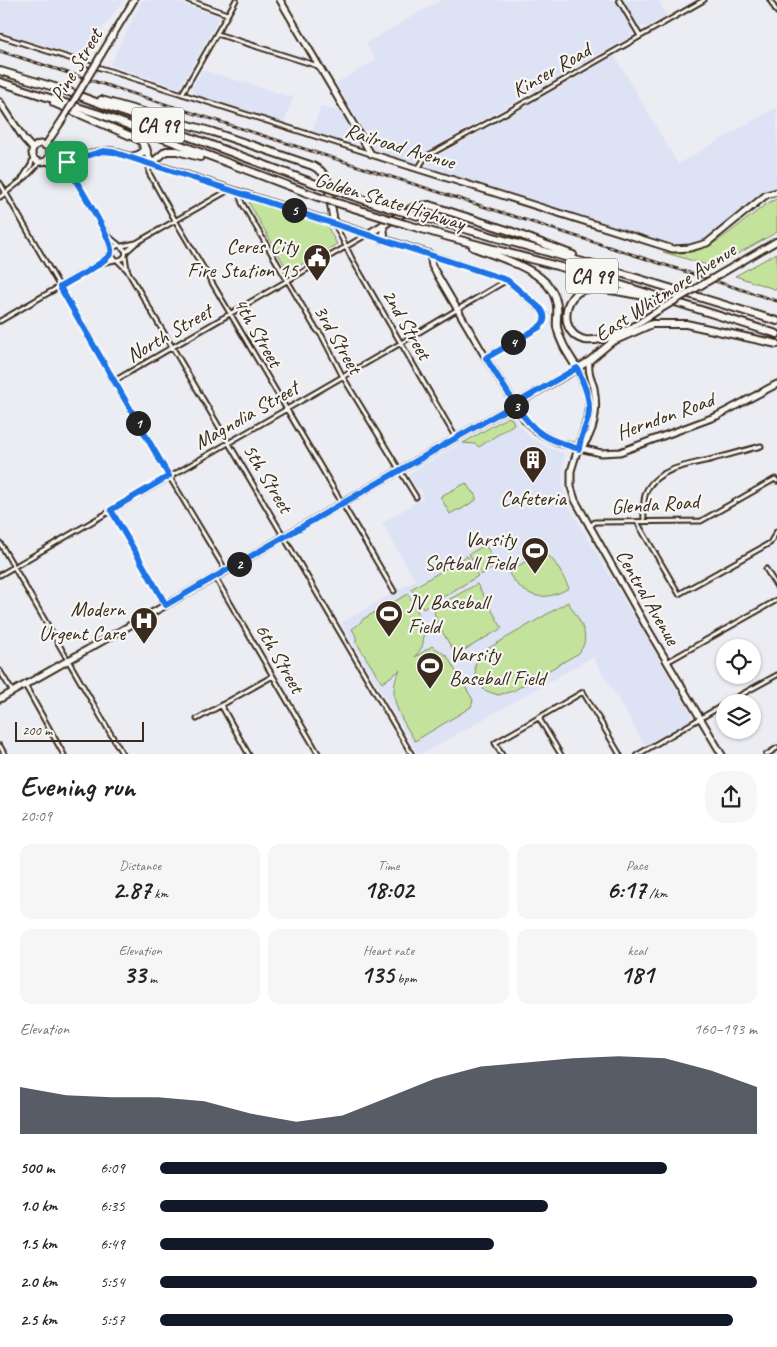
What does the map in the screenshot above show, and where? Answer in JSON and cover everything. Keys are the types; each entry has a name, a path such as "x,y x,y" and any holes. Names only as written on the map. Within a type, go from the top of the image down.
{"highway":[{"name":"Golden State Highway","path":"0,71 61,89 342,193 604,268 777,321"},
{"name":"Golden State Highway","path":"0,82 99,114 344,206 448,237 583,273 777,334"},
{"path":"23,89 134,137 143,144 150,164 163,153 173,151 235,166"},
{"path":"61,89 212,132 312,166 321,171 327,180 334,223"},
{"path":"131,158 142,153 144,150 143,144"},
{"path":"368,234 414,207 430,205 510,231 604,268"},
{"path":"382,239 384,235 383,224"},
{"path":"448,237 534,272 547,282 557,302 557,327 561,342 577,368"},
{"path":"627,330 596,340 583,339 570,329 566,317 568,304 574,295 583,289 589,288 635,295 658,296"},
{"path":"611,342 652,324 686,324 777,344"}],"street":[{"name":"Pine Street","path":"45,146 134,0"},
{"path":"188,0 228,14"},
{"path":"182,94 236,0"},
{"path":"280,0 371,154"},
{"path":"619,0 640,36"},
{"name":"Kinser Road","path":"418,169 421,162 427,156 513,110 696,2 704,0"},
{"path":"770,0 777,12"},
{"path":"217,34 321,67"},
{"name":"Railroad Avenue","path":"0,36 673,249 690,248 707,243 766,195 777,192"},
{"path":"0,102 24,139 33,149 31,165 21,181"},
{"path":"33,149 37,145 45,146 49,151 49,156"},
{"path":"33,158 58,165 103,151 113,152 507,280 541,309 545,318 544,323 486,358"},
{"path":"0,197 49,156"},
{"path":"49,156 65,162 106,234 111,251"},
{"name":"4th Street","path":"150,164 149,173 175,220 394,591"},
{"path":"0,183 226,571"},
{"path":"0,321 100,264 116,260 136,243 229,189"},
{"name":"3rd Street","path":"239,193 242,203 287,281 322,336 343,377 416,497"},
{"name":"2nd Street","path":"334,223 346,247 457,438"},
{"path":"106,234 120,246 125,254"},
{"name":"North Street","path":"114,381 368,234"},
{"name":"East Whitmore Avenue","path":"68,660 589,361 627,330 777,241"},
{"path":"100,264 114,247 136,243"},
{"name":"5th Street","path":"111,251 116,260 127,270 412,754"},
{"name":"5th Street","path":"125,254 127,270"},
{"name":"Herndon Road","path":"430,254 432,266 525,420 537,432 559,443 601,453 620,452 717,416 777,384"},
{"name":"Magnolia Street","path":"0,575 507,280"},
{"path":"579,449 588,440 595,419 596,402 589,376 589,361"},
{"path":"577,368 588,394 590,406 588,419 580,438 579,449"},
{"path":"644,522 645,497 648,488 656,479 677,467 761,446"},
{"name":"Central Avenue","path":"579,449 571,471 575,500 667,662 722,754"},
{"name":"Glenda Road","path":"589,527 596,522 701,521 776,480"},
{"path":"111,510 166,605"},
{"path":"637,522 679,594 770,543 777,531"},
{"path":"0,544 122,754"},
{"path":"766,569 777,587"},
{"name":"6th Street","path":"215,577 319,754"},
{"path":"667,662 777,600"},
{"path":"0,699 68,660"},
{"path":"0,671 13,692"},
{"path":"742,694 777,675"},
{"path":"197,719 272,676"},
{"path":"25,685 64,754"},
{"path":"502,754 495,743 583,692 620,754"},
{"path":"221,705 250,754"},
{"path":"637,754 646,752 716,709"},
{"path":"539,718 560,754"},
{"path":"0,746 5,754"},
{"path":"766,754 777,748"}],"shaded area":[{"path":"0,0 124,0 81,57 0,32"},
{"path":"142,0 173,0 219,18 180,88 110,65"},
{"path":"441,0 658,0 667,16 646,27 640,26 632,30 631,36 424,153 415,162 411,162 375,150 336,83 376,60 366,43"},
{"path":"615,56 678,164 777,107 777,187 761,193 726,224 709,236 694,243 672,244 431,168 428,165 430,160"},
{"path":"202,70 293,97 284,123 194,94 192,88"},
{"path":"321,106 342,113 357,137 355,144 353,145 312,131"},
{"path":"512,415 530,437 548,448 565,455 562,485 566,501 692,715 692,718 645,745 593,657 422,754 418,754 341,623 415,580 382,523 423,498 422,491 416,487 409,476 411,472"}],"green space":[{"path":"777,199 777,232 714,267 663,252 689,252 711,244 721,239 766,204"},
{"path":"251,200 326,224 337,244 288,271 249,203"},
{"path":"777,253 777,290 735,276"},
{"path":"508,417 512,419 514,424 479,447 475,444 463,443"},
{"path":"466,483 476,497 476,500 450,514 441,496"},
{"path":"485,545 498,565 481,575 469,554"},
{"name":"Varsity Softball Field","path":"544,553 555,563 569,588 560,593 542,596 527,592 514,581 508,572 535,556"},
{"path":"467,556 478,576 423,609 411,589"},
{"path":"477,584 502,628 456,655 439,629 434,612 441,604"},
{"path":"408,594 421,619 424,632 422,647 415,657 432,646 447,656 473,700 471,707 415,741 400,715 394,698 394,689 400,670 382,683 356,642 356,636 352,629 363,619"},
{"path":"568,602 580,621 584,633 585,640 579,653 513,691 498,695 484,690 476,679 475,665 482,652"}],"railway":[{"path":"0,51 777,301"}],"place":[{"name":"Ceres City Fire Station 15","path":"317,282"},
{"name":"Cafeteria","path":"533,484"},
{"name":"Varsity Softball Field","path":"535,575"},
{"name":"JV Baseball Field","path":"389,638"},
{"name":"Modern Urgent Care","path":"144,645"},
{"name":"Varsity Baseball Field","path":"430,690"}],"route":[{"path":"67,162 70,171 106,234 111,253 100,264 60,287 169,476 111,510 166,605 515,404 525,420 537,432 559,443 579,449 580,438 588,419 590,406 588,394 577,368 515,404 486,358 544,323 545,318 541,309 507,280 113,152 96,152 67,162"}]}
